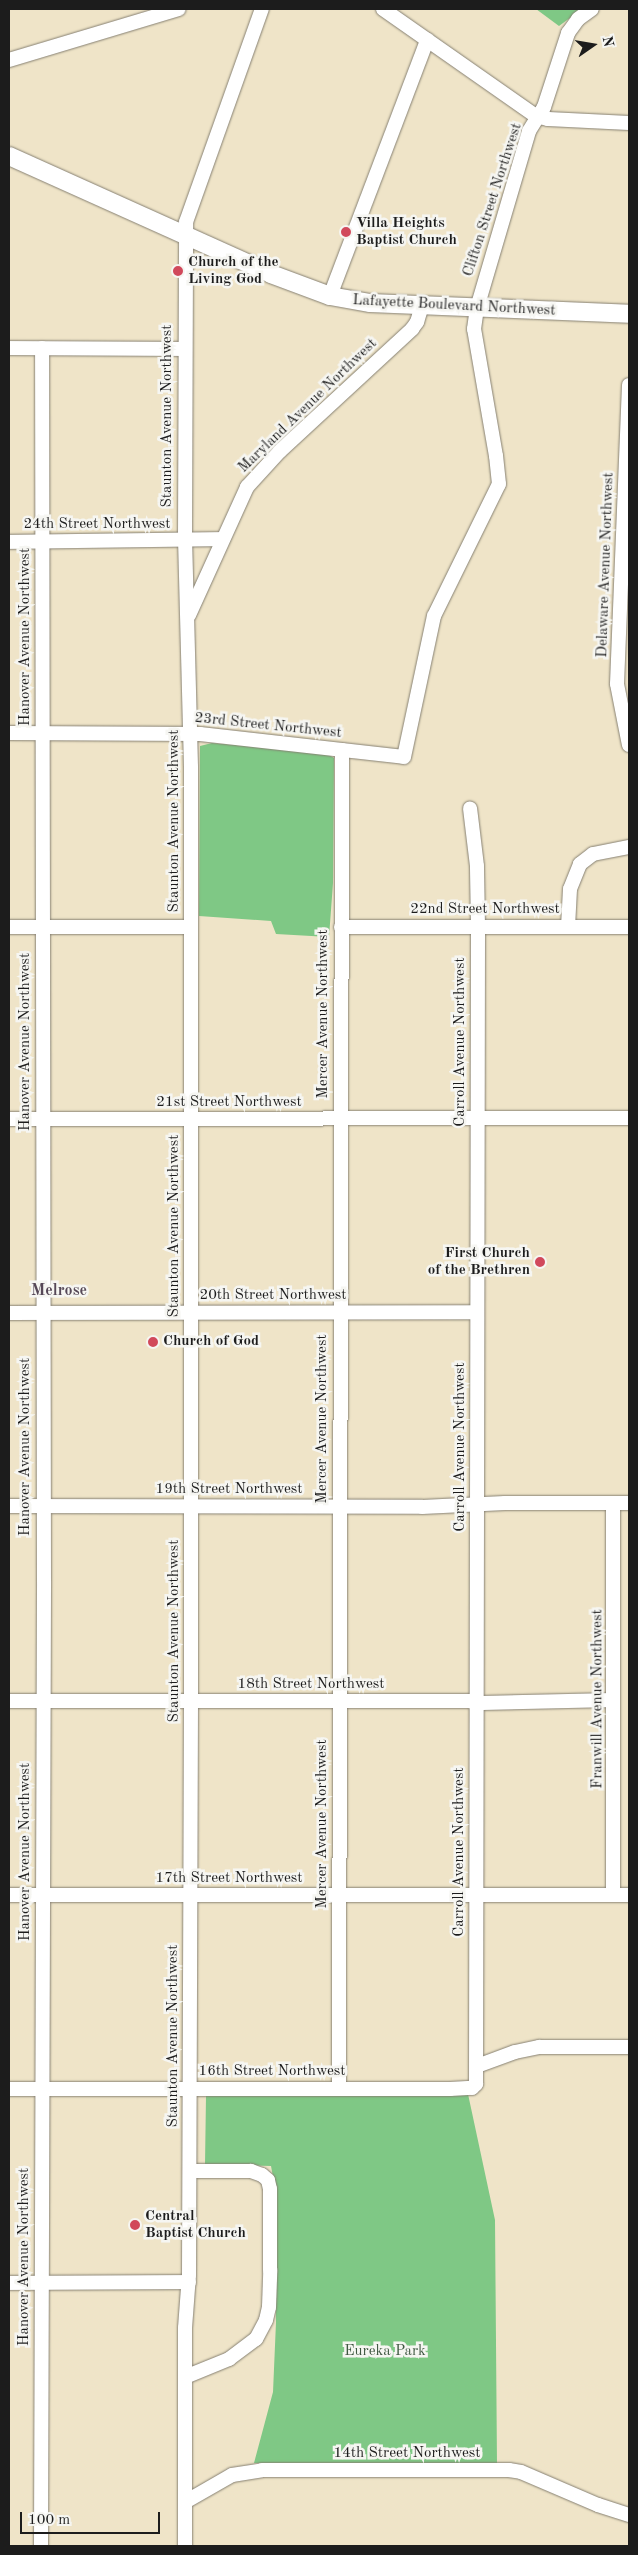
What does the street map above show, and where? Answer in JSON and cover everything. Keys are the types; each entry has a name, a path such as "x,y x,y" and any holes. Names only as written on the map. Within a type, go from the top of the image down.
{"main road":[{"name":"Lafayette Boulevard Northwest","path":"11,158 271,274 330,296 370,303 629,314"}],"street":[{"path":"9,60 179,9"},
{"name":"Staunton Avenue Northwest","path":"185,2546 185,2328 189,2282 191,1895 191,734 185,541 184,349 186,222 262,9"},
{"path":"383,9 529,113 539,117 629,123"},
{"name":"Clifton Street Northwest","path":"404,757 434,616 499,484 474,329 476,308 529,131 539,117 568,33 578,14 592,9"},
{"path":"330,296 427,40"},
{"name":"Maryland Avenue Northwest","path":"188,618 240,499 259,472 412,329 422,306"},
{"path":"9,348 184,349"},
{"name":"Hanover Avenue Northwest","path":"41,2546 42,348"},
{"name":"Delaware Avenue Northwest","path":"629,385 617,684 629,745"},
{"name":"24th Street Northwest","path":"9,542 221,539"},
{"name":"23rd Street Northwest","path":"9,733 191,734 404,757"},
{"name":"Mercer Avenue Northwest","path":"339,2088 342,750"},
{"name":"Carroll Avenue Northwest","path":"470,808 477,866 478,926 475,2086"},
{"path":"568,926 570,889 580,864 593,854 629,847"},
{"path":"9,927 191,927"},
{"name":"22nd Street Northwest","path":"341,927 629,927"},
{"name":"21st Street Northwest","path":"9,1119 629,1118"},
{"name":"20th Street Northwest","path":"9,1313 477,1312"},
{"name":"Franwill Avenue Northwest","path":"613,1502 614,1895"},
{"name":"19th Street Northwest","path":"9,1506 191,1507 629,1503"},
{"name":"18th Street Northwest","path":"9,1701 477,1702 614,1700"},
{"name":"17th Street Northwest","path":"9,1896 629,1895"},
{"path":"476,2066 515,2052 540,2047 629,2047"},
{"name":"16th Street Northwest","path":"9,2089 450,2089 475,2086"},
{"path":"185,2377 229,2360 256,2339 266,2320 269,2307 270,2270 270,2189 268,2180 262,2175 251,2171 190,2171"},
{"path":"9,2283 189,2282"},
{"name":"14th Street Northwest","path":"185,2502 227,2477 255,2471 508,2470 521,2472 598,2505 629,2514"}],"green space":[{"path":"536,9 582,9 559,26"},
{"path":"212,743 326,753 334,758 333,883 329,937 276,934 271,921 199,916 200,746"},
{"name":"Eureka Park","path":"468,2094 495,2220 497,2464 254,2463 273,2392 276,2322 274,2182 271,2166 205,2164 206,2096"}],"place":[{"name":"Villa Heights Baptist Church","path":"346,232"},
{"name":"Church of the Living God","path":"178,271"},
{"name":"First Church of the Brethren","path":"540,1262"},
{"name":"Church of God","path":"153,1342"},
{"name":"Central Baptist Church","path":"135,2225"}],"district":[{"name":"Melrose","path":"59,1291"}]}
